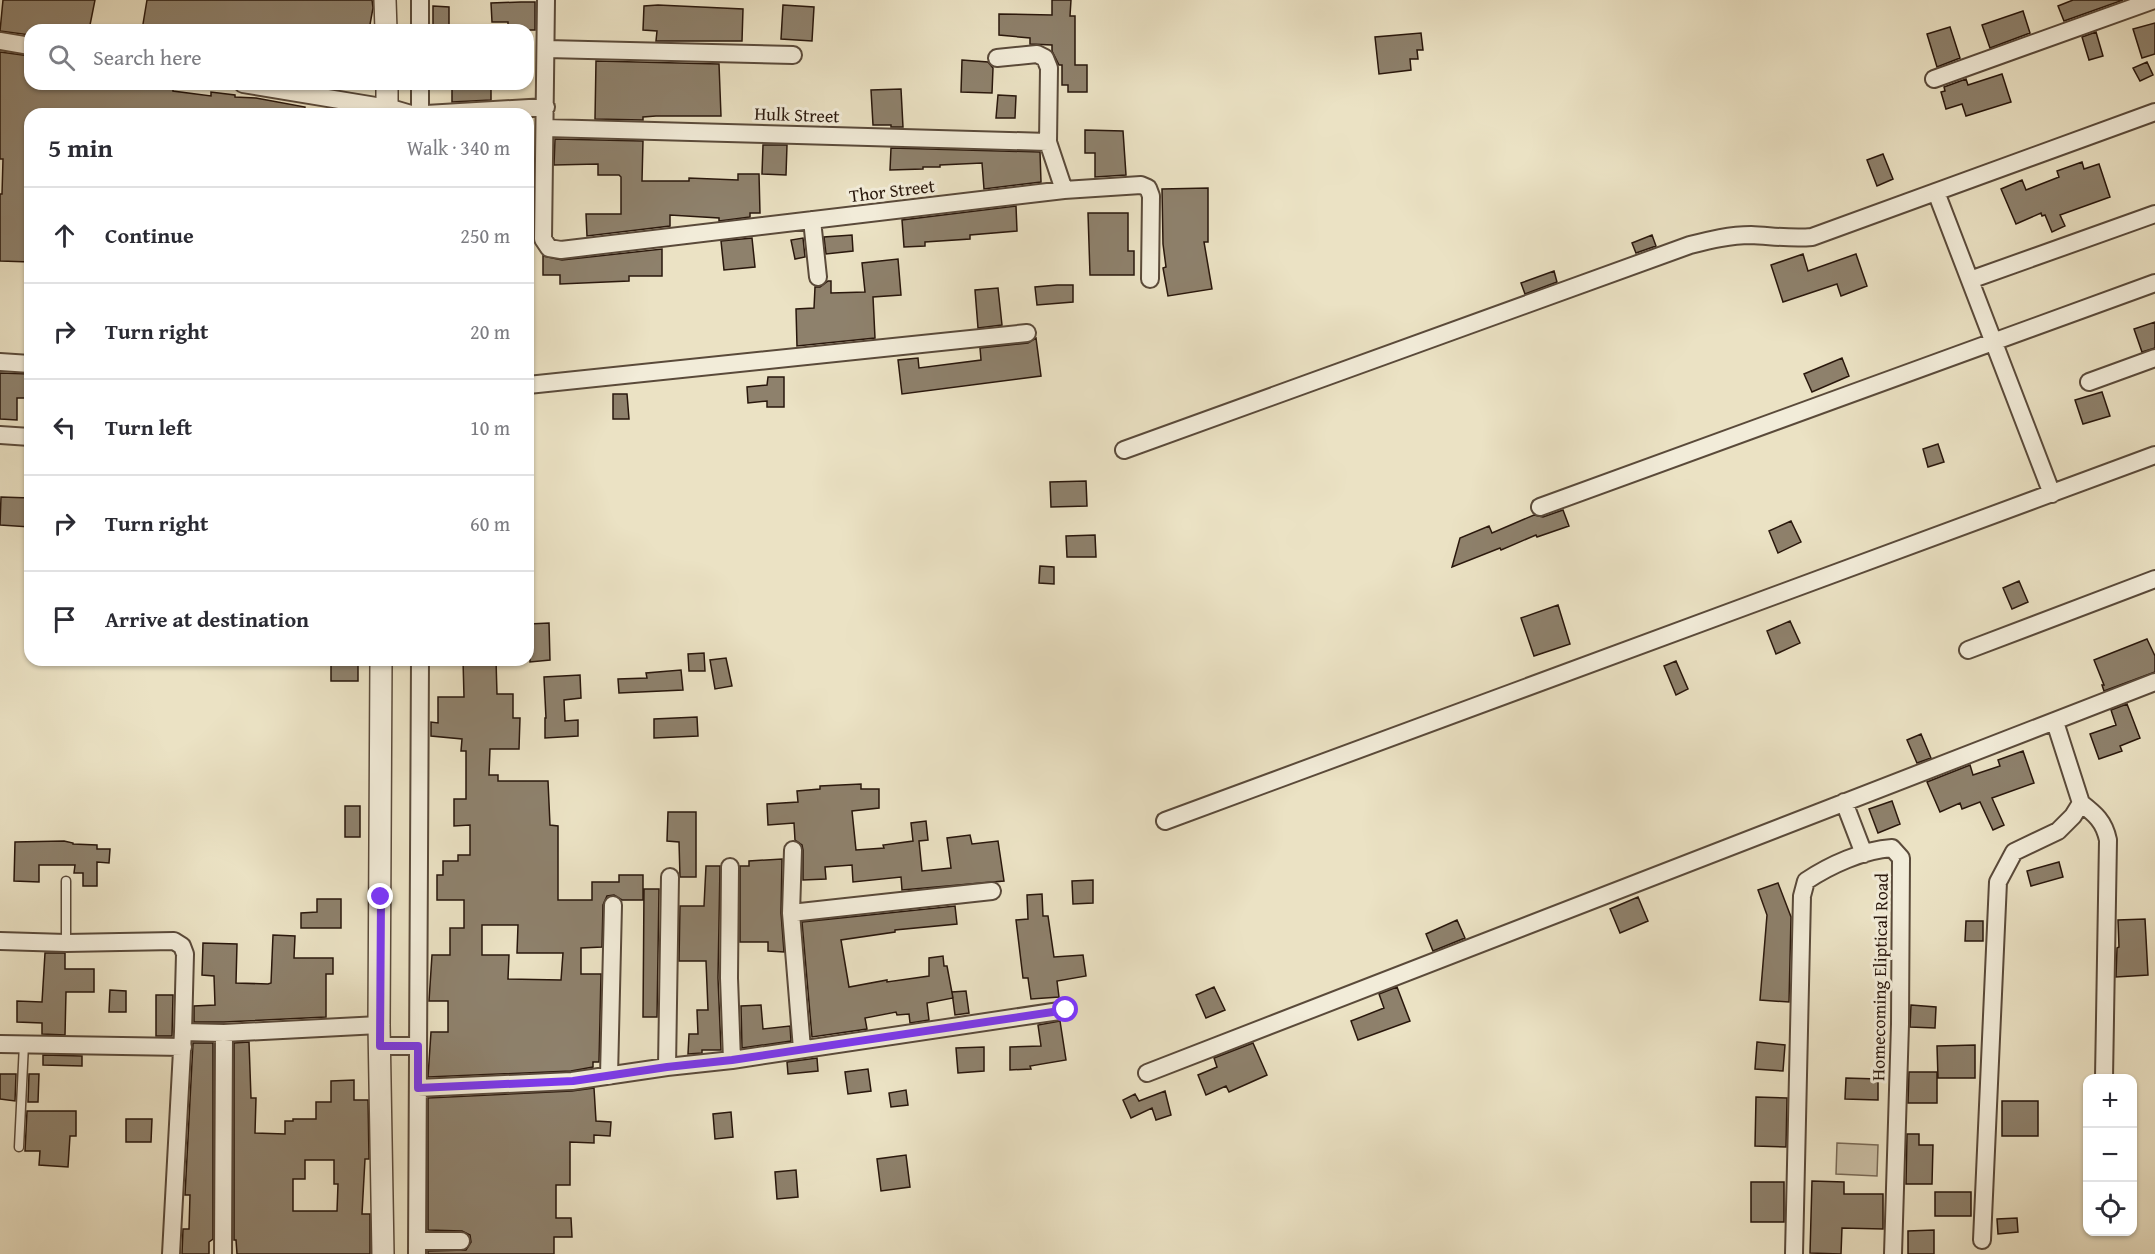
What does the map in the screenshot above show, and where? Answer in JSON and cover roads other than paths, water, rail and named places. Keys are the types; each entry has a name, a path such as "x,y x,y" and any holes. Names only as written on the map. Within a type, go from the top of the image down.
{"street":[{"path":"386,0 386,24"},
{"path":"420,0 420,24"},
{"path":"545,128 546,0"},
{"path":"1934,79 2154,0"},
{"path":"0,41 24,45"},
{"path":"547,49 793,55"},
{"path":"997,58 1037,54 1046,58 1049,68 1048,142 1064,190"},
{"path":"275,90 373,108"},
{"path":"387,90 389,108"},
{"path":"420,90 420,108"},
{"path":"529,108 546,107"},
{"path":"1124,450 1690,245 1750,235 1790,239 1812,237 2155,112"},
{"name":"Hulk Street","path":"545,128 1048,142"},
{"name":"Thor Street","path":"545,128 543,239 549,248 561,250 1064,190 1141,185 1148,188 1151,196 1150,279"},
{"path":"1936,192 2052,494"},
{"path":"1970,279 2155,214"},
{"path":"812,220 818,277"},
{"path":"1540,507 2155,283"},
{"path":"534,384 1027,333"},
{"path":"2089,382 2155,358"},
{"path":"0,362 24,364"},
{"path":"0,435 24,437"},
{"path":"1165,820 2155,455"},
{"path":"1968,650 2155,579"},
{"path":"381,666 379,1025 385,1046 383,1254"},
{"path":"420,666 415,1046 418,1088 418,1248 461,1241"},
{"path":"1147,1072 2055,722 2155,681"},
{"path":"2055,722 2081,803 2100,818 2106,828 2108,840 2104,1074"},
{"path":"1844,802 1864,854"},
{"path":"1982,1240 1998,882 2014,852 2058,831 2073,816 2081,803"},
{"name":"Homecoming Eliptical Road","path":"1794,1254 1802,896 1806,880 1821,871 1864,854 1892,848 1901,858 1900,1024 1893,1254"},
{"path":"793,850 791,913 802,1049"},
{"path":"730,867 729,978 732,1060"},
{"path":"667,1067 670,877"},
{"path":"791,913 992,891"},
{"path":"609,1076 613,905"},
{"path":"0,940 66,943 174,941 182,946 185,954 183,1040 171,1254"},
{"path":"418,1088 573,1081 732,1060 1066,1010"},
{"path":"0,1044 183,1040 224,1033 379,1025"},
{"path":"223,1254 224,1033"},
{"path":"385,1046 415,1046"}],"lane":[{"path":"66,881 66,943"},
{"path":"19,1147 24,1044"}]}
